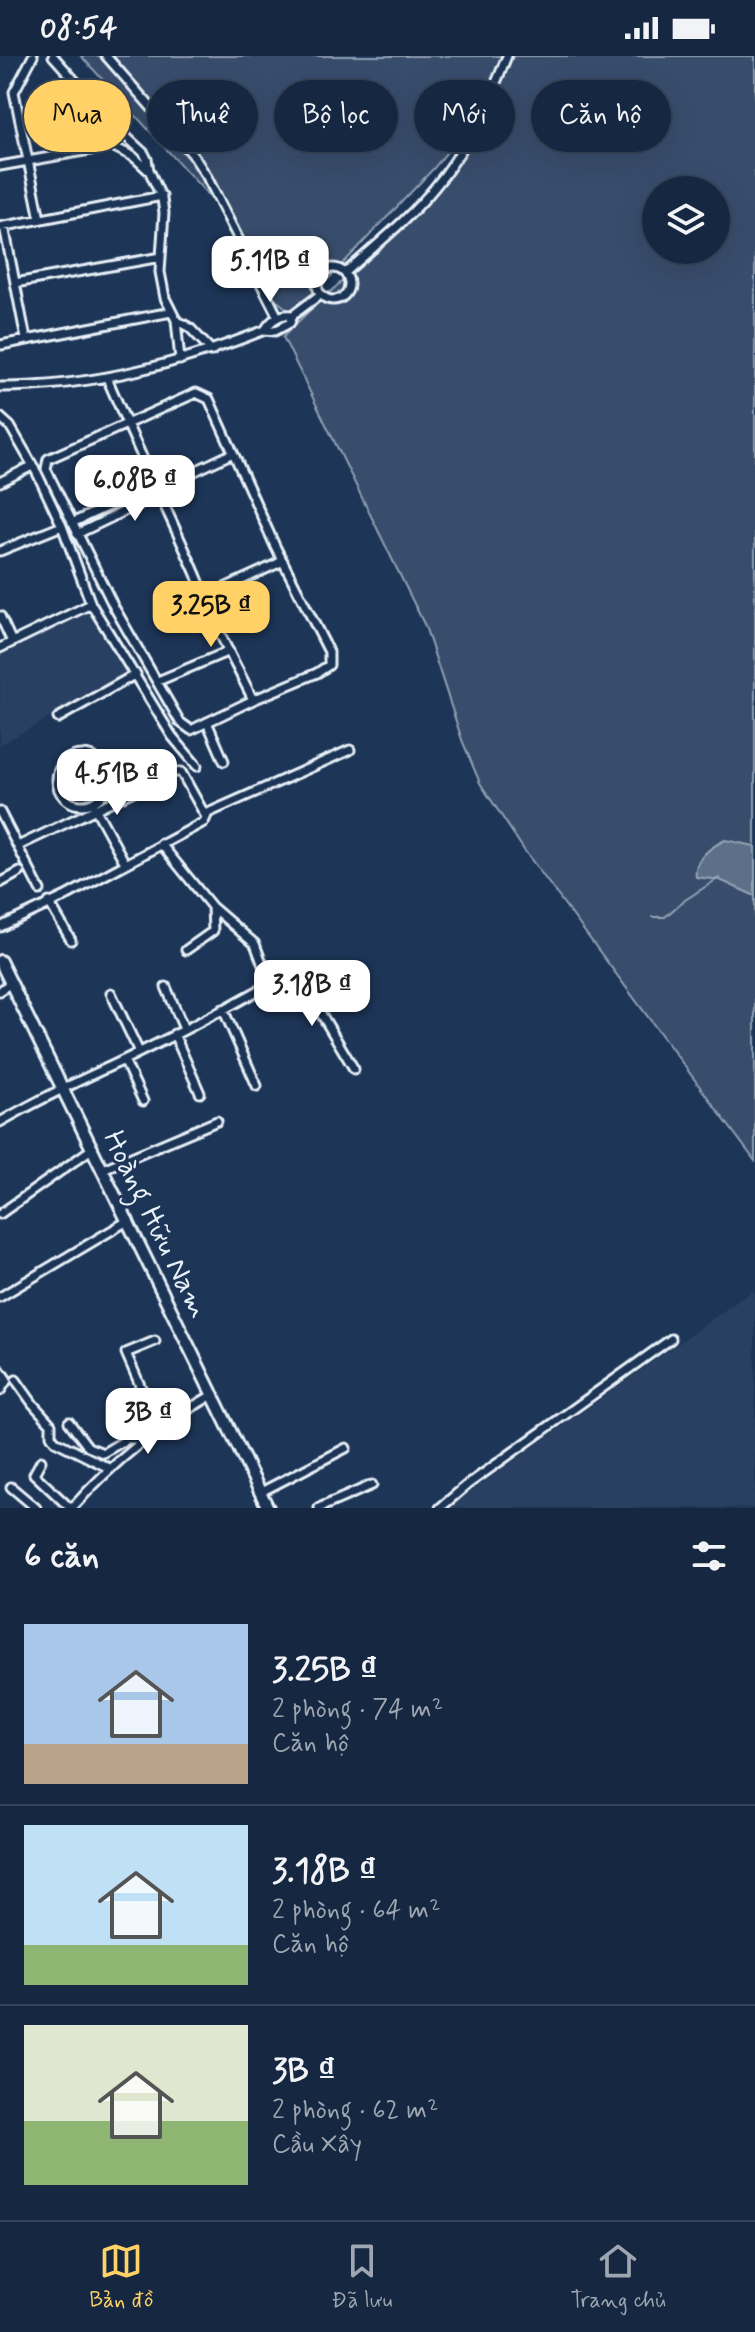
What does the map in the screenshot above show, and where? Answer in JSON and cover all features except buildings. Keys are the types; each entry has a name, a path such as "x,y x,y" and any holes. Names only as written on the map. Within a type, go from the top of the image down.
{"main road":[{"name":"Hoàng Hữu Nam","path":"0,961 268,1508"}],"street":[{"path":"33,56 14,92 40,219"},
{"path":"53,56 74,80"},
{"path":"106,56 193,155 278,317"},
{"path":"345,273 420,203 449,170 493,92 507,56"},
{"path":"131,141 144,153 162,196 161,283 176,320 180,360"},
{"path":"0,166 78,152"},
{"path":"125,152 149,170"},
{"path":"26,339 2,226 162,196"},
{"path":"15,283 161,257"},
{"path":"331,268 345,273 348,287 343,295 329,299 321,294 317,285 322,272 331,268"},
{"path":"0,387 68,384 107,378 212,351 265,330 275,331 286,326 293,315 321,294"},
{"path":"1,345 171,312"},
{"path":"265,330 270,321 285,313 293,315"},
{"path":"176,320 190,328 212,351"},
{"path":"107,378 253,700"},
{"path":"196,393 205,395 329,652 329,665 191,730 180,722 114,607 46,469 48,459 128,424 196,393"},
{"path":"0,417 10,426 62,526 91,604 172,736 197,766"},
{"path":"72,523 155,484 172,482 233,453"},
{"path":"0,482 32,466"},
{"path":"77,534 160,494 172,482"},
{"path":"0,551 62,526"},
{"path":"205,597 283,561"},
{"path":"0,648 91,604"},
{"path":"0,616 12,642"},
{"path":"158,681 229,651"},
{"path":"58,718 136,674"},
{"path":"207,722 224,761"},
{"path":"0,927 204,822 208,813 350,750"},
{"path":"73,757 92,757 105,771 105,789 94,806 73,803 60,789 60,771 73,757"},
{"path":"18,846 94,806 174,772 181,772 206,817"},
{"path":"94,806 125,863"},
{"path":"0,812 40,890"},
{"path":"161,844 212,907 255,944 270,984"},
{"path":"0,883 20,872"},
{"path":"49,902 71,940"},
{"path":"186,950 213,931 212,907"},
{"path":"0,1122 62,1087 124,1060 289,973 298,975 354,1069"},
{"path":"0,991 10,983"},
{"path":"166,987 184,1029"},
{"path":"111,993 139,1052"},
{"path":"223,1009 257,1086"},
{"path":"174,1034 200,1093"},
{"path":"124,1060 143,1101"},
{"path":"103,1169 217,1121"},
{"path":"0,1214 93,1148"},
{"path":"0,1297 129,1220"},
{"path":"440,1508 467,1485 671,1339"},
{"path":"155,1341 126,1353 159,1429"},
{"path":"0,1370 7,1380 0,1391"},
{"path":"16,1380 51,1424 51,1435 55,1441 109,1468"},
{"path":"41,1461 34,1474 71,1508 109,1468 145,1439 214,1394"},
{"path":"69,1422 88,1447 103,1453 127,1439 145,1439"},
{"path":"261,1492 346,1448"},
{"path":"319,1508 372,1485"},
{"path":"11,1487 36,1508"}],"shaded area":[{"path":"81,56 503,56 494,80 414,80 414,152 447,152 294,315 269,294 212,199 169,152 258,152 258,80 147,80 147,128 131,111 131,80 103,80"},
{"path":"513,56 755,56 755,1161 524,850 480,783 462,740 425,626 283,337 401,228 437,189 463,152 515,152 515,80 501,80"},
{"path":"88,613 126,675 0,745 0,654"},
{"path":"725,840 755,846 755,896 720,880 696,877 700,860"},
{"path":"753,1290 755,1508 448,1508"}],"waterway":[{"path":"653,917 665,917 719,878"}]}
